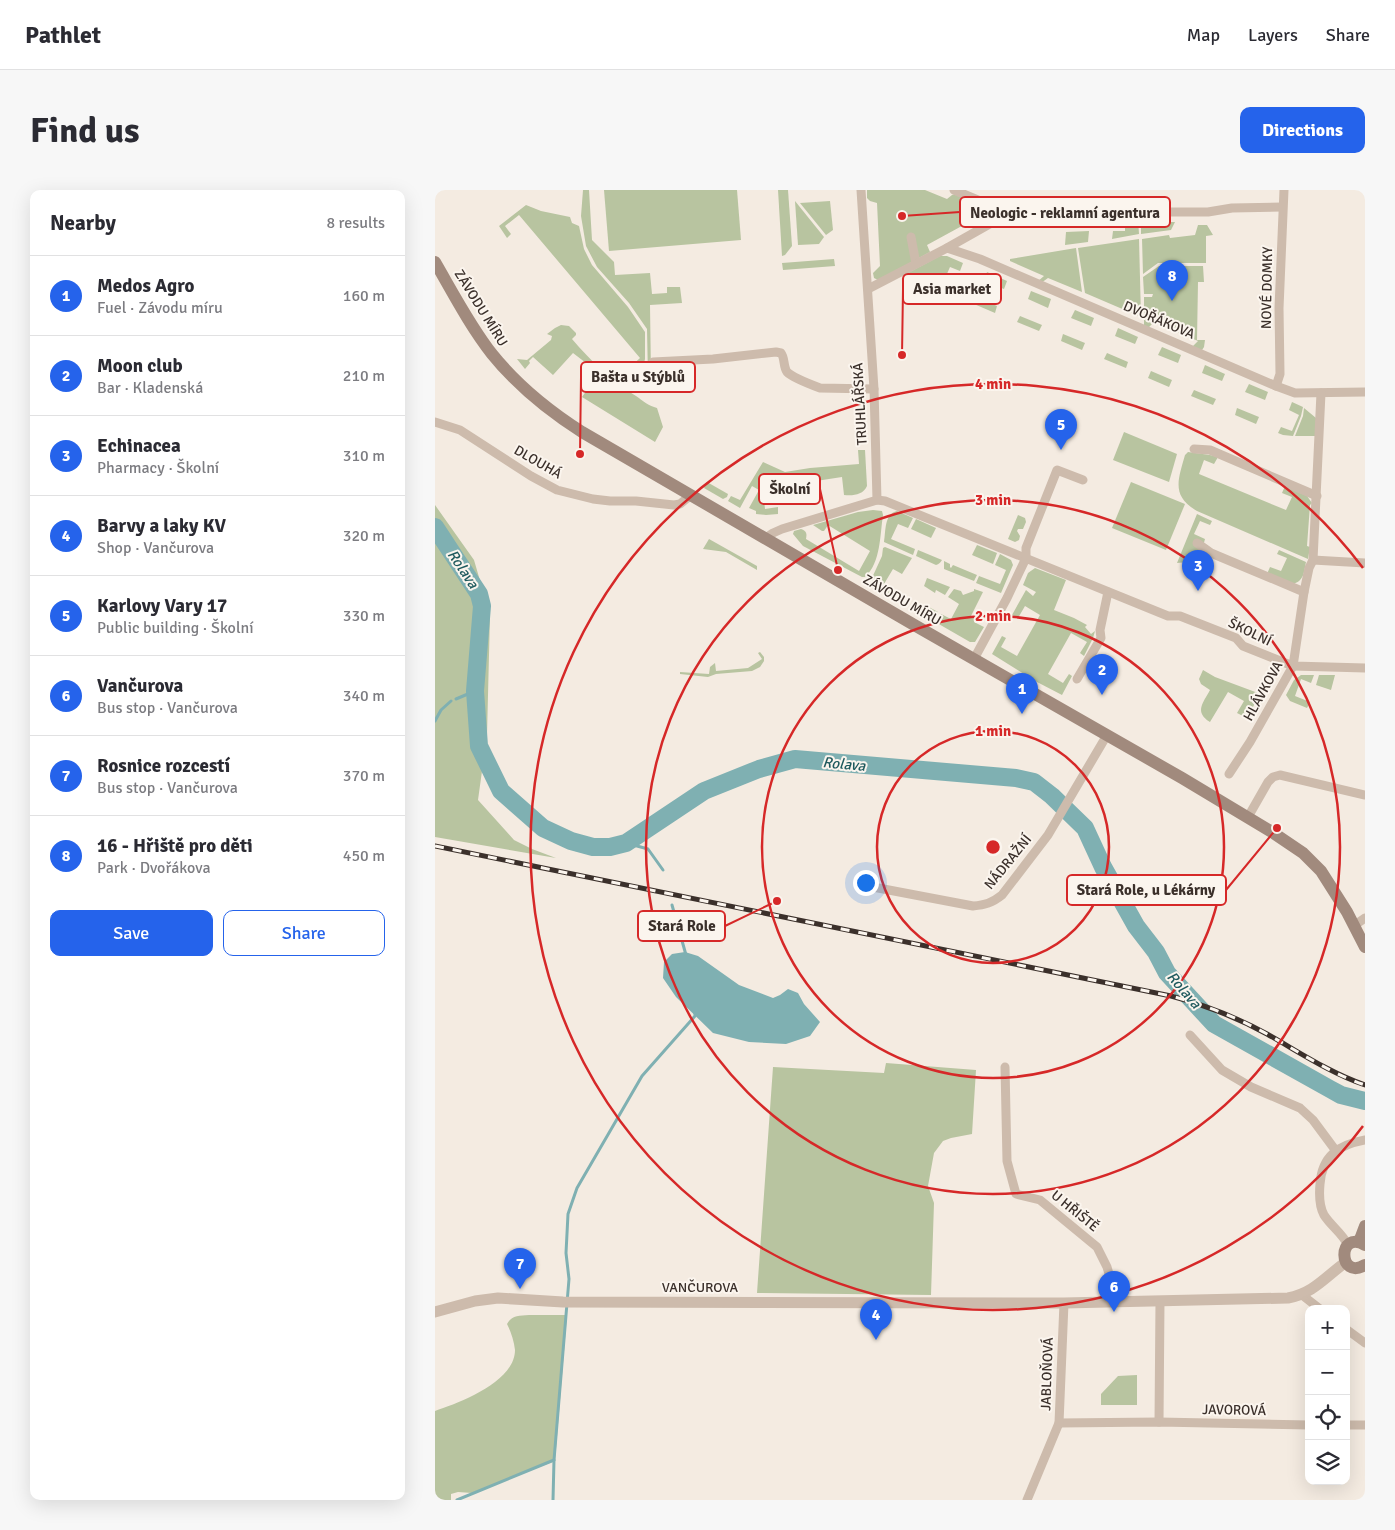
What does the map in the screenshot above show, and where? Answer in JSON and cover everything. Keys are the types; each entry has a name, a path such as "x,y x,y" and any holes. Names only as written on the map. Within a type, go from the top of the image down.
{"main road":[{"name":"ZÁVODU MÍRU","path":"435,262 485,345 499,362 552,412 691,495 1248,817 1289,843 1313,863 1360,922 1365,947"},
{"path":"1365,1226 1357,1244 1344,1253 1346,1262 1352,1268 1365,1266"}],"street":[{"name":"TRUHLÁŘSKÁ","path":"861,190 874,389 877,500"},
{"path":"954,190 1009,212"},
{"name":"NOVÉ DOMKY","path":"1277,386 1280,374 1279,308 1284,190"},
{"path":"984,202 986,224"},
{"path":"868,290 1009,212 1028,210 1127,209 1140,212 1208,212 1232,208 1282,206"},
{"path":"911,237 916,264"},
{"name":"DVOŘÁKOVA","path":"947,248 981,259 1295,393 1365,392"},
{"path":"653,362 713,359 776,352 784,356 785,368 788,373 814,386 820,388 874,389"},
{"name":"HLÁVKOVA","path":"1229,774 1250,742 1293,666 1303,592 1313,560 1321,393"},
{"name":"DLOUHÁ","path":"435,422 460,430 531,476 557,490 593,500 636,501 677,505 691,495"},
{"path":"1195,449 1210,450 1317,496"},
{"path":"974,659 1007,598 1025,558 1026,548 1057,470 1083,480"},
{"path":"767,538 782,529 877,500"},
{"name":"ŠKOLNÍ","path":"877,500 885,501 1167,616 1179,616 1236,638 1243,646 1293,666 1365,668"},
{"path":"1197,543 1211,553 1303,592"},
{"path":"1313,560 1365,563"},
{"path":"1077,679 1101,638 1100,630 1108,592"},
{"name":"NÁDRAŽNÍ","path":"873,888 973,906 985,906 994,902 1002,895 1048,835 1107,735"},
{"path":"1248,817 1268,782 1273,777 1280,775 1365,795"},
{"path":"1190,1035 1222,1070 1251,1088 1300,1108 1313,1120 1336,1150"},
{"name":"U HŘIŠTĚ","path":"1005,1067 1007,1161 1016,1194 1040,1200 1097,1248 1107,1267 1117,1301"},
{"path":"1357,1244 1345,1238 1325,1215 1320,1203 1320,1186 1323,1167 1329,1157 1336,1150 1348,1144 1365,1140"},
{"name":"VANČUROVA","path":"435,1312 475,1301 498,1298 563,1302 1063,1303 1288,1298 1302,1296 1323,1282 1333,1271 1346,1262"},
{"path":"1302,1296 1315,1305"},
{"path":"1159,1422 1160,1301"},
{"name":"JABLOŇOVÁ","path":"1027,1500 1059,1423 1063,1303"},
{"path":"1350,1332 1365,1343"},
{"name":"JAVOROVÁ","path":"1059,1423 1159,1422 1305,1425"},
{"path":"1350,1425 1365,1425"}],"green space":[{"path":"583,190 589,190 592,240 614,262 615,275 650,273 652,294 667,293 667,287 680,287 682,303 650,305 651,376 648,377 647,329 629,303 597,267 586,246 581,216"},
{"path":"604,190 737,190 741,240 609,251"},
{"path":"778,190 788,190 792,246 782,256"},
{"path":"867,190 925,190 947,199 956,194 970,199 977,204 980,208 982,221 975,228 971,221 927,245 930,252 878,280 874,278 873,273 880,266 877,203 867,198"},
{"path":"795,201 824,237 819,244 798,245"},
{"path":"830,201 833,230 826,235 800,203"},
{"path":"526,205 541,211 570,217 572,223 579,226 584,249 592,265 628,307 645,332 645,359 642,372 634,378 617,365 620,362 627,370 640,358 519,215 505,226 511,234 507,238 499,226"},
{"path":"1114,212 1136,215 1139,234 1112,239 1113,231 1125,231 1125,217 1114,217"},
{"path":"1162,215 1169,215 1165,222 1175,222 1171,230 1141,234 1141,217 1149,217 1147,223 1158,223"},
{"path":"1198,225 1207,225 1213,235 1206,236 1206,263 1158,263 1143,274 1142,239 1169,235 1170,238 1195,235"},
{"path":"1089,231 1088,242 1065,245 1066,232"},
{"path":"1139,239 1141,317 1085,293 1078,248"},
{"path":"1076,248 1082,292 1048,278 1041,283 1037,282 1044,276 1010,261 1010,259"},
{"path":"940,256 947,256 963,263 960,271 950,267 943,283 954,288 952,294 906,275"},
{"path":"834,259 835,266 783,270 782,263"},
{"path":"1159,266 1203,266 1204,282 1198,282 1197,340 1205,340 1202,350 1192,347 1198,341 1154,322 1148,328 1144,327 1144,297 1152,297 1153,294 1144,294 1143,277"},
{"path":"987,272 1007,281 1004,289 984,281"},
{"path":"1031,291 1051,299 1048,308 1028,299"},
{"path":"976,297 997,306 995,313 974,304"},
{"path":"1075,310 1094,318 1091,326 1071,318"},
{"path":"1020,316 1042,325 1039,331 1017,322"},
{"path":"561,325 569,326 576,333 572,339 610,377 646,403 657,408 663,427 655,442 582,397 599,373 573,353 553,375 533,357 525,369 517,359 527,360 551,340 552,336 547,334"},
{"path":"1118,328 1138,337 1135,344 1115,336"},
{"path":"1063,334 1085,343 1082,350 1061,341"},
{"path":"1162,347 1181,355 1178,363 1158,355"},
{"path":"1107,353 1128,362 1126,368 1104,359"},
{"path":"1205,365 1225,374 1222,381 1202,373"},
{"path":"1151,371 1172,380 1169,387 1148,378"},
{"path":"1249,384 1268,392 1265,400 1245,392"},
{"path":"1194,390 1216,399 1213,405 1191,396"},
{"path":"1292,402 1303,407 1301,416 1293,436 1283,435 1278,433 1281,427 1292,431 1299,415 1289,410"},
{"path":"1237,408 1259,417 1256,424 1235,415"},
{"path":"1304,408 1316,418 1317,436 1295,436"},
{"path":"1124,432 1177,454 1169,482 1113,460"},
{"path":"858,450 865,450 867,486 857,494 844,495 842,477 816,481 816,484 763,491 765,509 778,507 778,514 756,514 756,511 749,508 759,490 752,486 740,508 728,501 731,496 740,500 763,462 785,472 859,464"},
{"path":"1188,452 1218,457 1214,464 1204,460 1199,474 1286,510 1292,497 1282,493 1285,486 1307,496 1312,503 1310,505 1307,546 1310,547 1308,559 1197,511 1189,505 1183,499 1179,487 1182,464"},
{"path":"707,482 728,494 727,497 723,499 704,488"},
{"path":"1131,482 1185,504 1166,550 1112,528"},
{"path":"435,505 474,560 490,615 487,735 478,800 514,840 556,858 435,837"},
{"path":"882,511 883,515 877,556 865,577 803,546 793,534 794,531 803,530 806,533 806,539 859,571 870,551 828,525 822,531 813,525 858,512"},
{"path":"897,511 913,518 908,528 898,524 891,539 915,549 913,555 884,542 888,519"},
{"path":"1197,514 1212,521 1210,525 1200,521 1194,534 1205,539 1199,561 1177,563"},
{"path":"1018,515 1025,518 1026,522 1023,529 1018,529 1017,531 1020,536 1019,540 1015,542 1008,539"},
{"path":"916,519 936,528 931,538 911,529"},
{"path":"709,539 757,566 757,570 726,552 703,549"},
{"path":"977,545 997,553 993,564 972,555"},
{"path":"885,547 912,558 902,574 893,569 884,584 895,591 891,596 877,588 871,580"},
{"path":"918,550 942,560 936,565 916,556"},
{"path":"1279,550 1306,562 1303,576 1297,583 1293,584 1267,574 1270,567 1281,571 1287,558 1277,554"},
{"path":"1000,554 1011,560 1013,565 1001,593 976,583 979,576 1000,584 1006,570 995,565"},
{"path":"944,561 950,564 951,568 953,565 977,575 974,581 944,569"},
{"path":"1035,568 1066,580 1054,610 1087,625 1085,627 1091,634 1095,631 1084,656 1080,653 1087,642 1071,633 1048,674 1063,683 1069,674 1072,676 1062,695 992,654 1002,636 1006,638 1001,647 1017,656 1040,615 1025,606 1018,618 1012,615 1026,590 1033,596 1036,592 1023,585 1028,573"},
{"path":"927,578 950,587 945,595 936,590 935,593 924,586"},
{"path":"954,589 961,591 963,595 974,591 974,589 983,592 971,616 976,618 974,622 984,627 975,642 970,642 936,621 941,614 951,619 959,604 948,597"},
{"path":"916,603 938,612 934,620 930,620 913,609 912,607"},
{"path":"760,652 764,657 764,661 760,667 752,671 716,674 708,677 680,674 680,672 709,674 710,667 715,663 716,671 748,668 762,659 758,653"},
{"path":"1203,670 1215,677 1260,695 1247,717 1237,713 1244,701 1228,692 1210,722 1202,715 1201,707 1210,690 1201,684 1199,679"},
{"path":"1301,675 1314,675 1311,683 1301,679 1295,696 1310,702 1307,708 1290,701 1286,695 1294,680"},
{"path":"1319,675 1335,675 1331,690 1316,685"},
{"path":"886,1063 976,1070 972,1134 943,1141 934,1153 928,1186 934,1203 931,1295 757,1293 773,1067 884,1073"},
{"path":"567,1315 555,1461 472,1493 458,1492 451,1494 451,1500 435,1500 435,1411 458,1403 484,1390 506,1372 513,1361 515,1350 507,1324 514,1317"},
{"path":"1137,1375 1137,1405 1101,1405 1101,1394 1118,1376"}],"water":[{"path":"685,952 698,956 739,985 773,998 788,989 798,993 804,1004 820,1022 810,1036 786,1044 749,1042 713,1033 676,997 663,978 664,962 672,954"}],"waterway":[{"name":"Rolava","path":"435,527 479,594 482,606 475,691 479,746 501,791 543,828 571,841 593,847 610,847 626,843 704,791 759,769 795,759 1016,778 1034,782 1052,796 1085,828 1103,867 1136,926 1156,952 1167,973 1214,1024 1341,1095 1365,1101"},
{"path":"456,699 475,691"},
{"path":"435,721 441,710 451,701"},
{"path":"626,843 648,849 663,870"},
{"path":"672,905 686,955"},
{"path":"553,1500 554,1460 569,1279 566,1253 568,1214 577,1188 642,1076 695,1016 695,1013"},
{"path":"457,1500 554,1460"}],"railway":[{"path":"435,846 1171,996 1208,1007 1244,1022 1327,1068 1365,1085"}],"place":[{"name":"Neologic - reklamní agentura","path":"902,216"},
{"name":"16 - Hřiště pro děti","path":"1172,301"},
{"name":"Asia market","path":"902,355"},
{"name":"Karlovy Vary 17","path":"1061,450"},
{"name":"Bašta u Stýblů","path":"580,454"},
{"name":"Školní","path":"838,570"},
{"name":"Echinacea","path":"1198,591"},
{"name":"Moon club","path":"1102,695"},
{"name":"Medos Agro","path":"1022,714"},
{"name":"Stará Role, u Lékárny","path":"1277,828"},
{"name":"Stará Role","path":"777,901"},
{"name":"Rosnice rozcestí","path":"520,1289"},
{"name":"Vančurova","path":"1114,1312"},
{"name":"Barvy a laky KV","path":"876,1340"}]}
